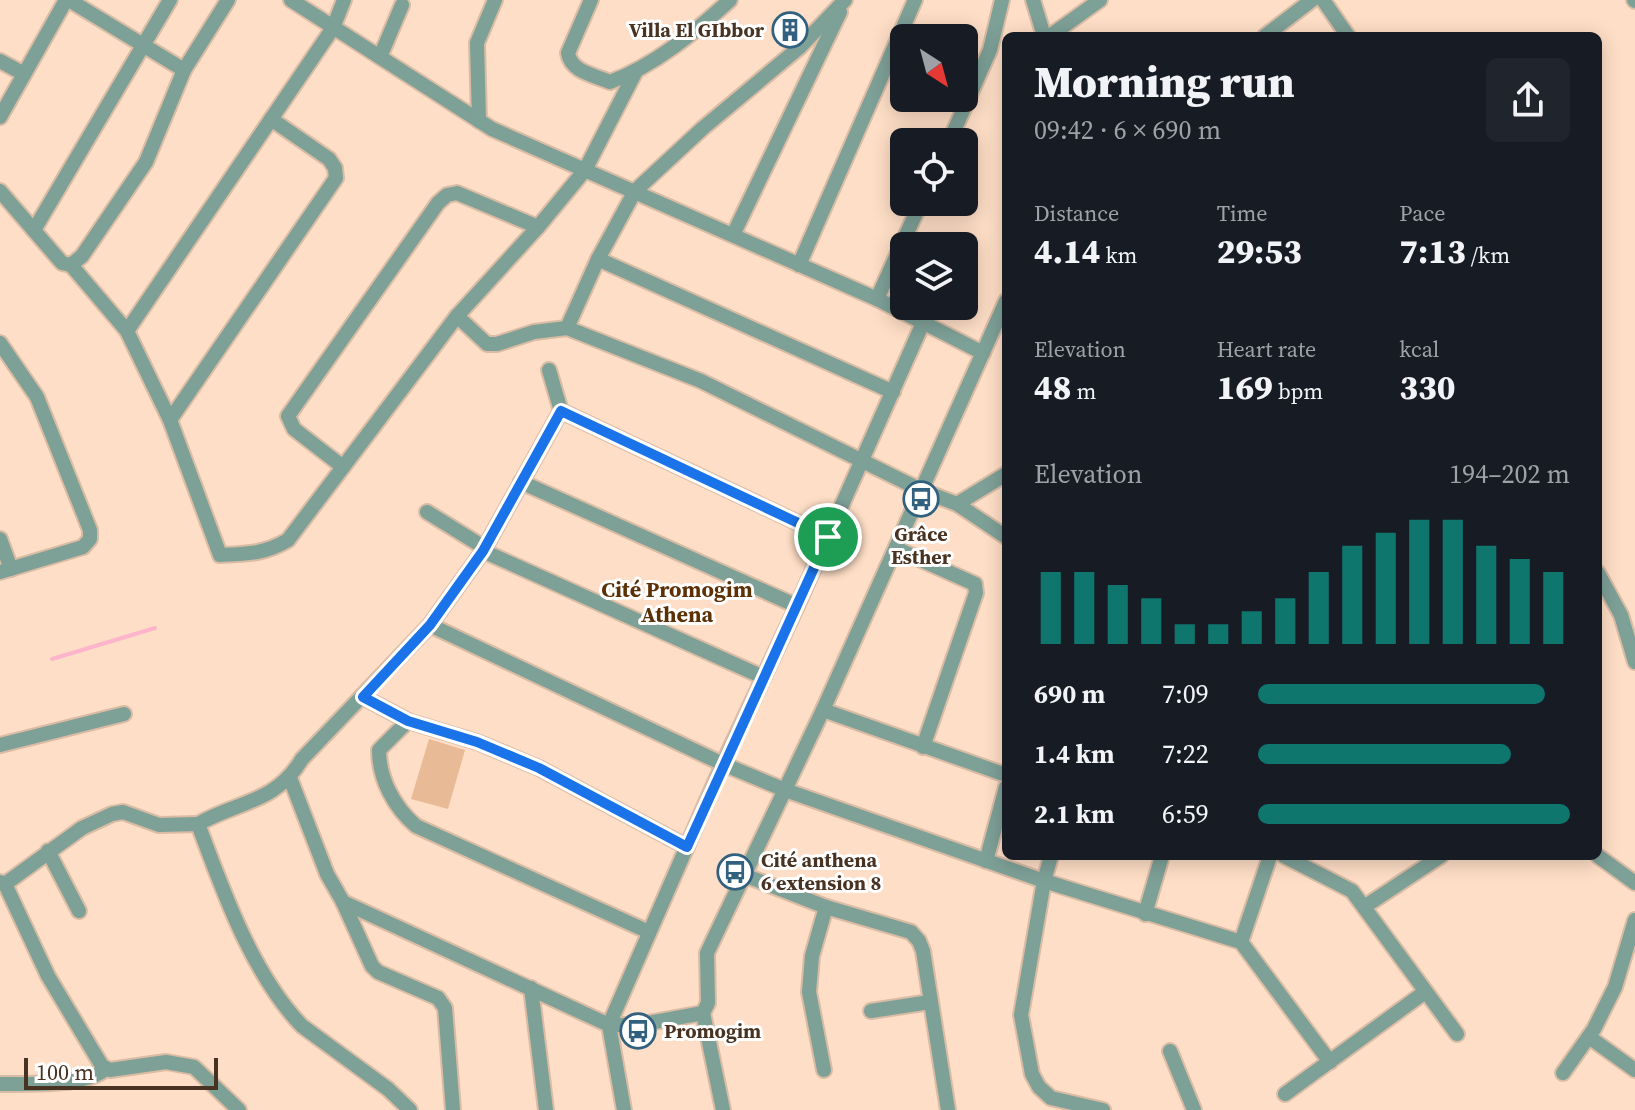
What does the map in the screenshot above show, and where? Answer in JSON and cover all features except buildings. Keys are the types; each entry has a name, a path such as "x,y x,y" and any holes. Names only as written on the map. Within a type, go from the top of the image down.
{"street":[{"path":"0,117 68,0 184,70"},
{"path":"34,230 170,0"},
{"path":"71,265 82,256 146,162 184,70 228,0"},
{"path":"291,0 492,129 877,299 983,353"},
{"path":"127,331 333,28 344,0"},
{"path":"479,121 477,43 495,0"},
{"path":"591,0 568,53 573,66 610,82 635,73 708,21 730,0"},
{"path":"567,328 598,259 635,191 703,128 800,47 846,0"},
{"path":"733,235 846,0"},
{"path":"799,265 915,0"},
{"path":"955,128 990,50 1002,0"},
{"path":"1033,0 1043,32"},
{"path":"1056,32 1100,0"},
{"path":"1270,32 1312,0"},
{"path":"1323,0 1345,32"},
{"path":"380,57 402,5"},
{"path":"0,61 24,74"},
{"path":"0,191 62,263 71,265 127,331 170,420 220,555 255,554 288,540 457,316 585,170 635,73"},
{"path":"170,420 336,178 335,168 329,159 271,119"},
{"path":"343,467 294,429 288,416 438,203 447,195 457,193 538,227"},
{"path":"877,299 915,216"},
{"path":"598,259 893,392"},
{"path":"723,1110 703,1013 708,1003 707,953 897,549 1002,310"},
{"path":"457,316 487,344 497,344 534,332 567,328 701,381 923,491 957,504 1002,534"},
{"path":"624,1110 609,1025 723,764 923,323"},
{"path":"0,343 37,397 90,530 90,539 83,547 5,571 0,539"},
{"path":"105,1069 48,976 2,883 82,828 112,814 123,812 159,825 198,824 260,800 290,778 302,759 430,625 484,550 561,411 549,370"},
{"path":"561,411 828,537"},
{"path":"957,504 1002,476"},
{"path":"521,482 797,606"},
{"path":"427,512 484,550 763,677"},
{"path":"897,549 975,584 976,593 923,747"},
{"path":"1602,580 1621,615 1635,662"},
{"path":"430,625 723,764 785,790 1044,881 1241,942 1330,1062"},
{"path":"363,697 408,721 477,742 539,768 687,847"},
{"path":"823,710 1002,774"},
{"path":"0,745 124,714"},
{"path":"408,721 379,750 379,768 400,812 416,826 649,932"},
{"path":"290,778 327,874 372,966 378,972 438,998 445,1008 453,1110"},
{"path":"986,861 1002,802"},
{"path":"198,824 248,946 291,1014 302,1026 388,1089 410,1110"},
{"path":"48,851 79,911"},
{"path":"1602,859 1635,883"},
{"path":"1050,860 1021,1015 1032,1074 1039,1087 1051,1098 1103,1110"},
{"path":"1145,914 1161,860"},
{"path":"1241,942 1269,860"},
{"path":"1292,860 1352,891 1457,1034"},
{"path":"1364,907 1435,860"},
{"path":"744,875 826,907 911,932 919,941 948,1110"},
{"path":"343,902 609,1025 637,1025 703,1013"},
{"path":"824,1070 809,992 812,956 826,907"},
{"path":"1563,1073 1589,1037 1615,987 1635,920"},
{"path":"531,988 546,1110"},
{"path":"1285,1094 1425,992"},
{"path":"871,1011 930,1002"},
{"path":"1589,1037 1635,1070"},
{"path":"1170,1051 1194,1110"},
{"path":"0,1084 83,1079 100,1074 105,1069 166,1062 194,1067 239,1110"}],"shaded area":[{"path":"429,739 465,750 448,809 411,799"}],"waterway":[{"path":"52,659 155,628"}],"place":[{"name":"Villa El GIbbor","path":"790,30"},
{"name":"Grâce Esther","path":"921,499"},
{"name":"Cité anthena 6 extension 8","path":"735,872"},
{"name":"Promogim","path":"638,1031"}],"district":[{"name":"Cité Promogim Athena","path":"677,602"}],"route":[{"path":"561,411 828,537 687,847 539,768 477,742 408,721 363,697 430,625 483,551 561,411"}]}
